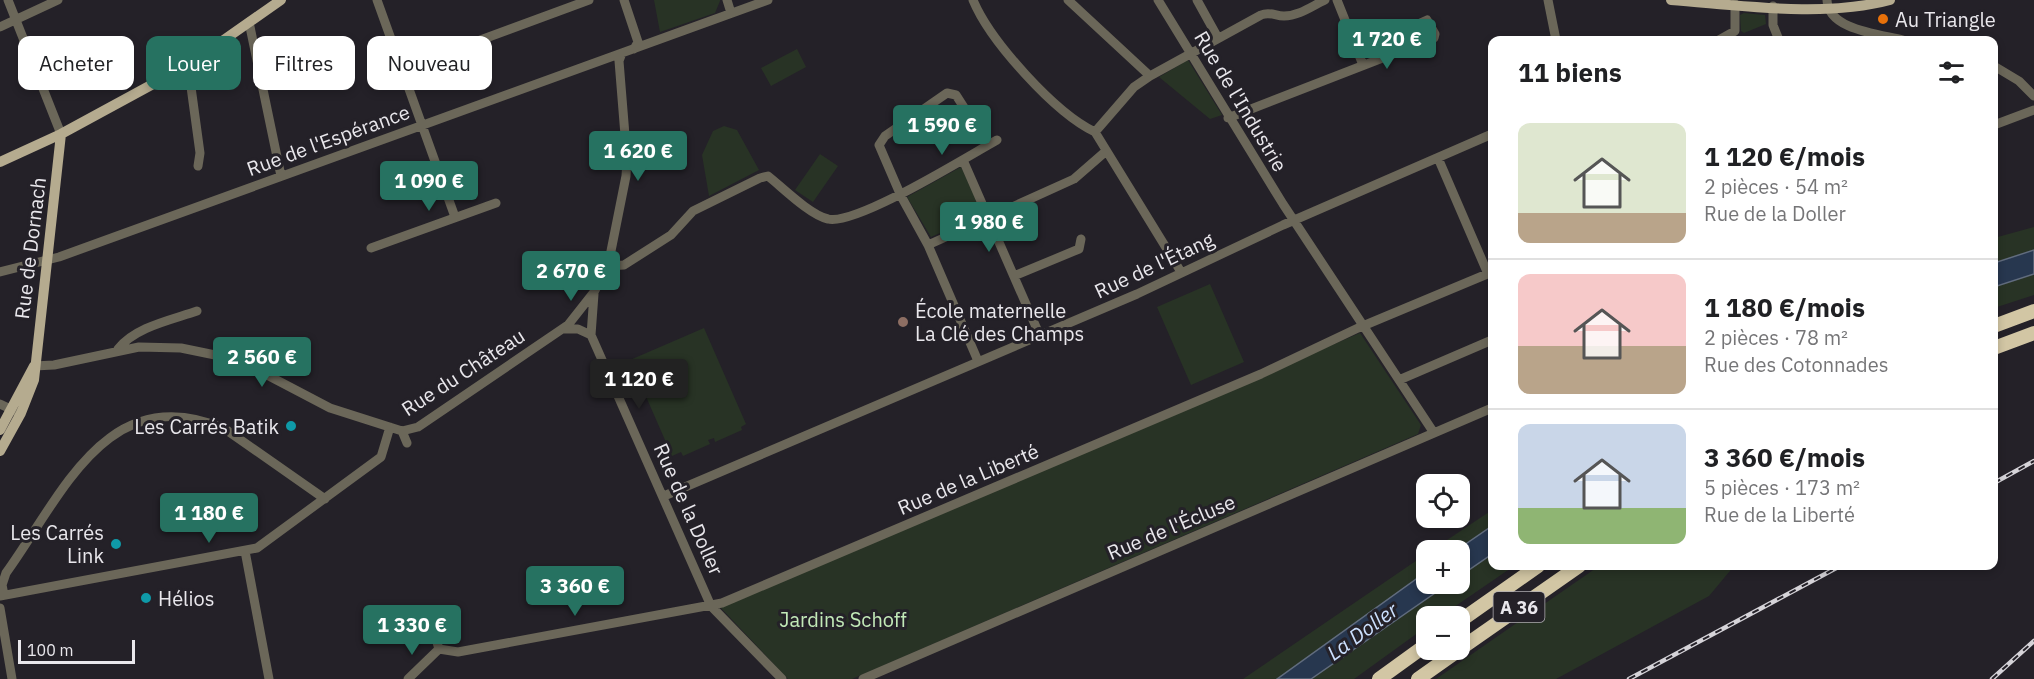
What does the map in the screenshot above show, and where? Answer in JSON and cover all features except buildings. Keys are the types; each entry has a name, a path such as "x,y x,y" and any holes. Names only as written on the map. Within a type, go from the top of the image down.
{"highway":[{"path":"1998,324 2034,311"},
{"path":"1998,346 2034,333"},
{"name":"A 36","path":"1470,614 1532,570"},
{"name":"A 36","path":"1470,641 1573,570"},
{"path":"1379,679 1416,652"},
{"name":"A 36","path":"1418,679 1444,660"}],"main road":[{"path":"229,36 281,0"},
{"path":"1671,0 1736,4 1827,4 1855,7 1890,0"},
{"path":"0,162 61,134 146,88"},
{"name":"Rue de Dornach","path":"0,451 16,411 34,380 61,134"},
{"name":"Rue de Dornach","path":"0,430 16,411"}],"street":[{"path":"8,0 61,134"},
{"path":"0,27 58,0"},
{"path":"377,0 390,36"},
{"path":"491,36 589,0"},
{"path":"624,0 638,42 634,49"},
{"path":"727,0 731,13"},
{"name":"Rue de l'Espérance","path":"0,272 48,260 768,0"},
{"path":"973,0 1006,51 1040,88 1073,118 1095,132 1105,152 1110,154 1181,272"},
{"path":"1068,0 1150,76"},
{"name":"Rue de l'Industrie","path":"1158,0 1228,118 1434,434"},
{"path":"1197,0 1218,38"},
{"path":"1095,132 1134,87 1190,53 1260,15 1269,12 1281,16 1295,15 1325,0"},
{"path":"1337,0 1363,65"},
{"path":"1548,0 1555,36"},
{"path":"1726,36 1735,31 1736,4"},
{"path":"1827,4 1835,20 1889,36"},
{"path":"1777,36 1773,25 1782,5"},
{"path":"249,22 281,176"},
{"path":"1228,118 1416,45"},
{"name":"Rue du Château","path":"402,432 418,427 563,329 580,313 594,292 608,266 627,160 619,61 622,53"},
{"path":"1998,68 2019,81 2034,96"},
{"path":"191,90 200,153 198,165"},
{"path":"410,90 455,217"},
{"path":"978,361 928,245 901,196 880,148 881,140 943,94 956,95 988,145"},
{"path":"1998,124 2034,110"},
{"name":"Rue de l'Étang","path":"664,496 1137,294 1293,220 1488,136"},
{"path":"608,266 624,265 671,235 693,211 768,176 820,216 837,220 901,196 997,140"},
{"path":"928,245 1074,179 1105,152"},
{"path":"1438,158 1488,269"},
{"path":"963,159 1040,336"},
{"path":"371,248 496,203"},
{"path":"1014,276 1079,249 1081,239"},
{"name":"Rue de la Liberté","path":"408,679 437,644 458,652 711,606 1261,374 1363,326 1488,274"},
{"name":"Rue du Château","path":"591,335 594,292"},
{"path":"118,349 126,339 197,311"},
{"path":"563,329 578,328 591,335"},
{"name":"Rue de la Doller","path":"591,335 711,606 782,679"},
{"path":"1399,380 1488,342"},
{"path":"34,366 54,365 118,349 139,347 181,348 220,356 250,366 330,408 402,432 407,443"},
{"path":"0,404 16,411"},
{"name":"Rue de l'Écluse","path":"863,679 1488,410"},
{"path":"325,499 225,429 210,422 182,417 139,422 113,434 87,456 6,573 2,585 2,596 257,548 325,499 381,457 390,428"},
{"path":"245,551 269,679"},
{"path":"0,608 13,677"}],"green space":[{"path":"654,0 720,1 715,13 660,32"},
{"path":"1744,13 1765,15 1766,24 1744,33 1741,31 1740,15"},
{"path":"797,49 806,67 771,86 761,68"},
{"path":"1188,60 1222,115 1210,119 1159,77"},
{"path":"724,126 737,130 759,170 709,196 702,155 713,131"},
{"path":"820,154 838,166 813,202 795,190"},
{"path":"961,167 982,210 979,216 931,237 907,197"},
{"path":"2034,227 2034,250 1998,262 1998,237"},
{"path":"2034,274 2034,295 1998,307 1998,286"},
{"path":"1210,284 1244,362 1191,385 1157,307"},
{"path":"704,328 746,424 741,427 742,430 715,442 714,438 708,440 710,444 683,456 681,452 672,456 630,360"},
{"name":"Jardins Schoff","path":"1360,333 1421,425 1418,434 852,679 788,679 720,607"},
{"path":"1488,513 1488,529 1470,541 1447,540 1465,528 1470,528 1470,525"},
{"path":"1488,557 1488,570 1508,570 1456,606 1416,606 1434,594 1470,594 1470,569"},
{"path":"1416,561 1416,579 1277,679 1243,679"},
{"path":"1593,570 1731,570 1709,596 1556,679 1436,679 1463,660 1470,660 1470,655"},
{"path":"1416,606 1416,634 1354,679 1311,679"}],"water":[{"path":"2034,250 2034,274 1998,286 1998,262"},
{"path":"1488,529 1488,557 1470,569 1470,541"},
{"name":"La Doller","path":"1416,579 1416,594 1434,594 1311,679 1277,679"}],"railway":[{"path":"1998,481 2034,461"},
{"path":"1629,679 1833,570"},
{"path":"1992,679 2034,641"}],"place":[{"name":"Au Triangle","path":"1883,19"},
{"name":"École maternelle La Clé des Champs","path":"903,322"},
{"name":"Les Carrés Batik","path":"291,426"},
{"name":"Les Carrés Link","path":"116,544"},
{"name":"Hélios","path":"146,598"}]}
